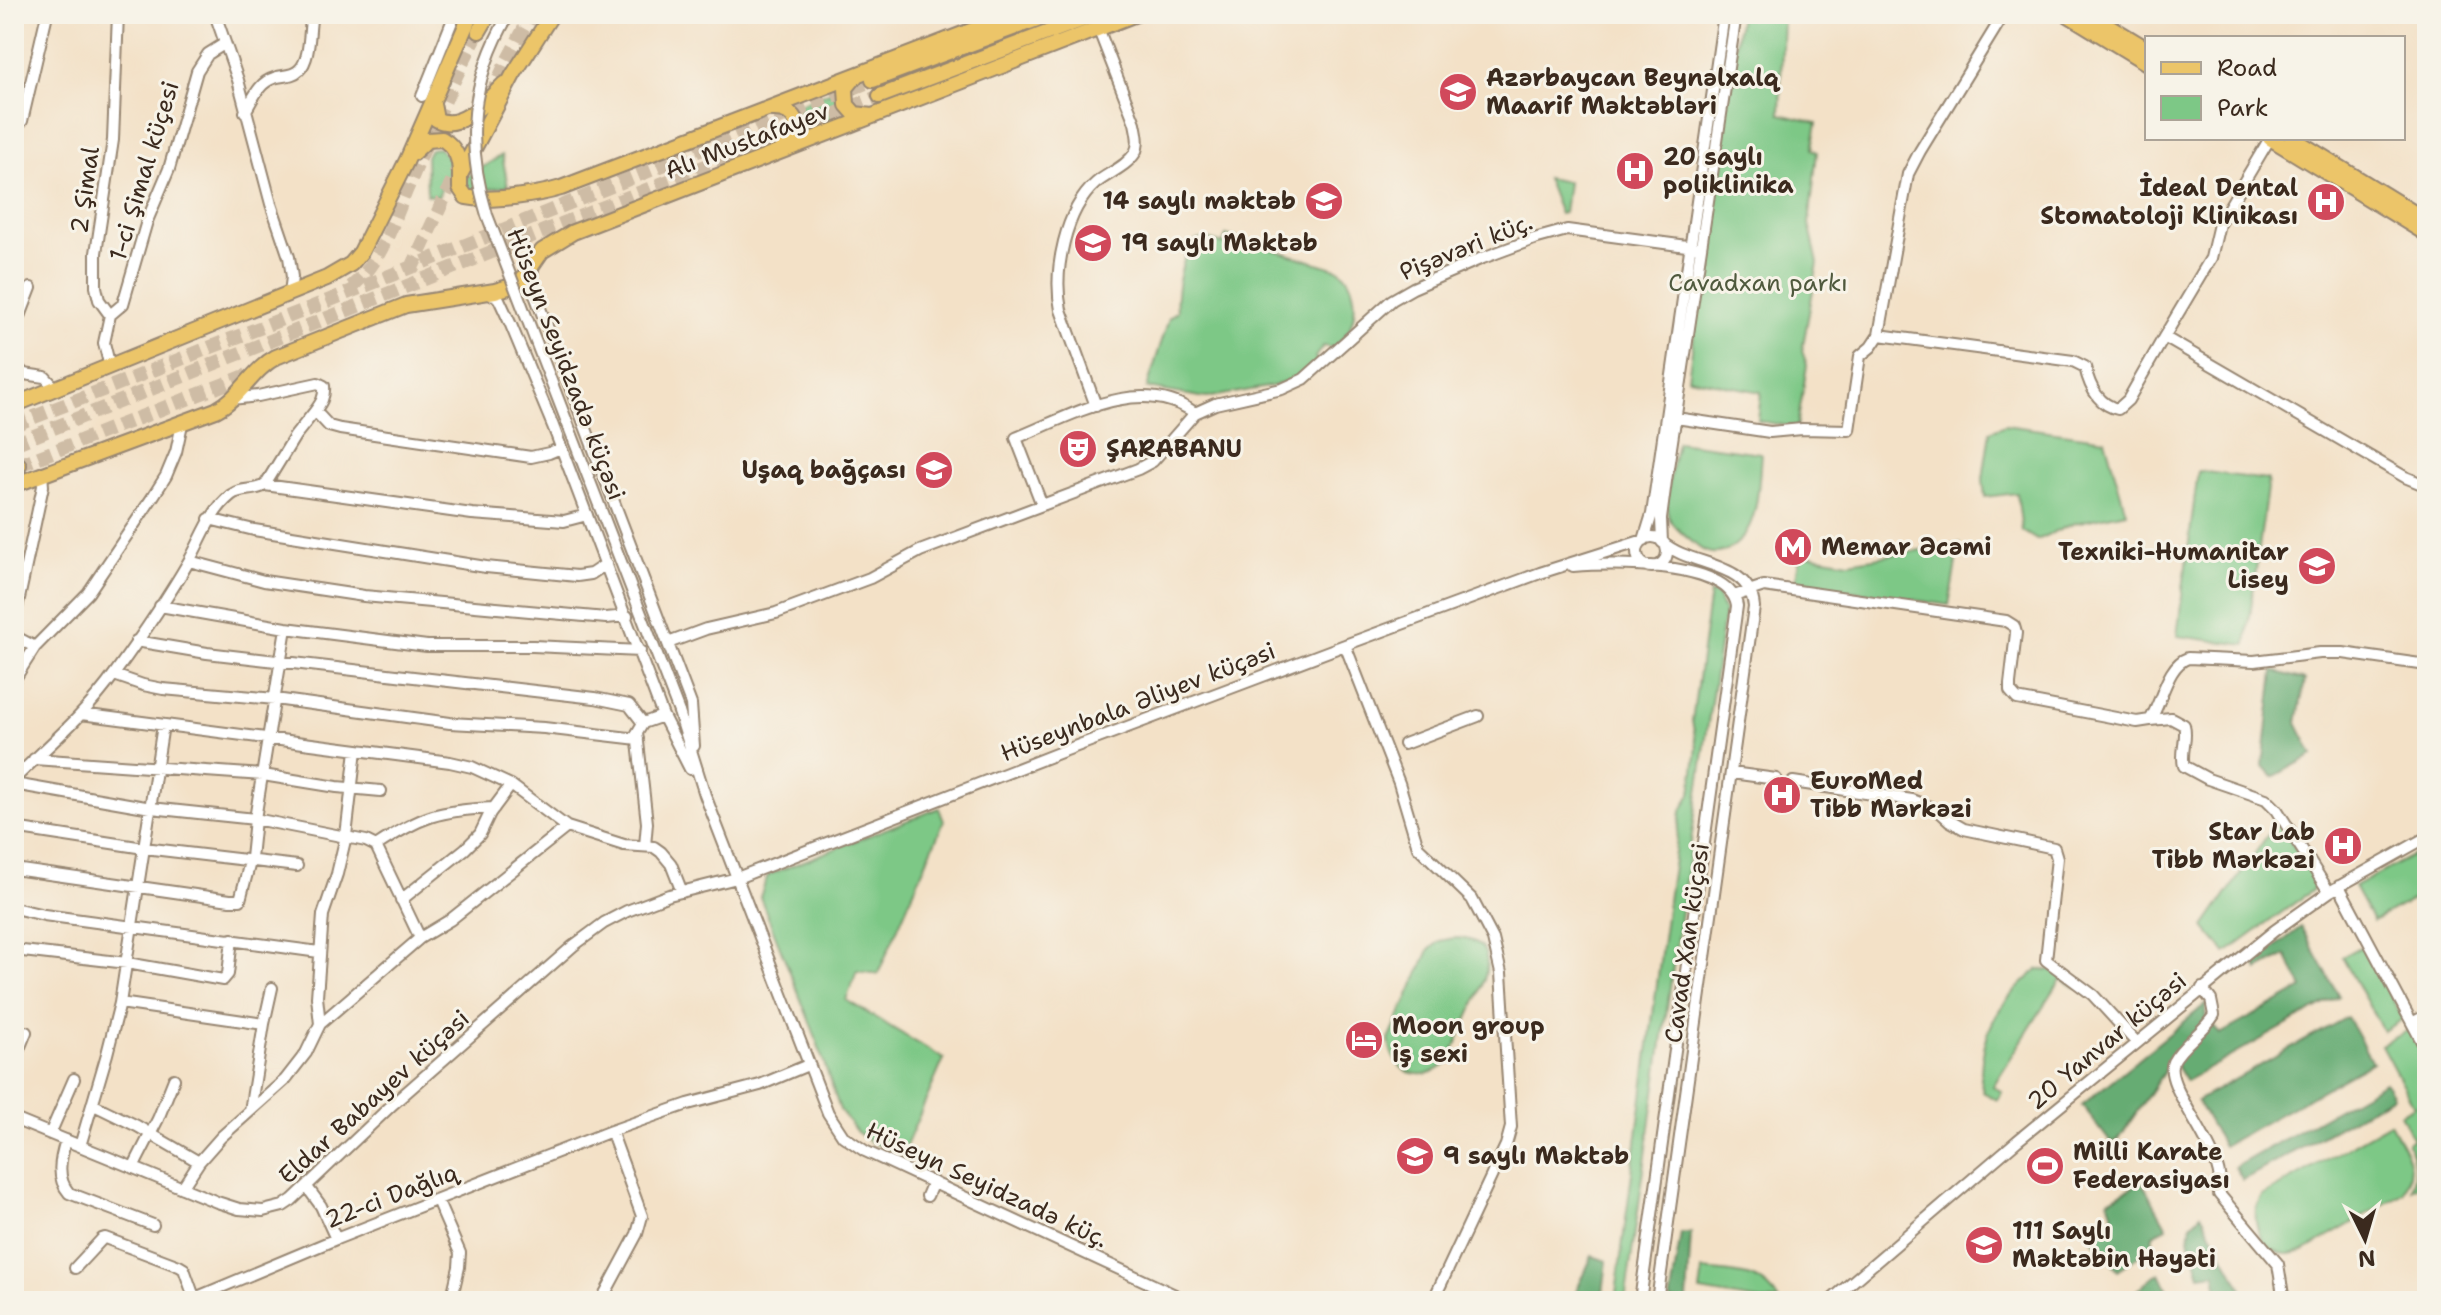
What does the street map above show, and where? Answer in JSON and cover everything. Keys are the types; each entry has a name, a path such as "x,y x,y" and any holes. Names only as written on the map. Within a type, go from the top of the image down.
{"main road":[{"path":"14,405 347,267 361,252 407,160 428,96 471,14"},
{"path":"479,31 489,14"},
{"path":"460,175 513,75 552,14"},
{"name":"Alı Mustafayev","path":"866,76 1015,14"},
{"name":"Alı Mustafayev","path":"460,175 461,192 471,198 543,193 757,111 1051,14"},
{"name":"Alı Mustafayev","path":"880,96 1098,21 1136,14"},
{"path":"2067,14 2145,62"},
{"path":"2089,14 2145,48"},
{"name":"Alı Mustafayev","path":"14,485 216,410 232,399 266,362 417,303 512,286 522,280 547,247 573,232 876,116 1098,21"},
{"path":"428,96 436,119 444,123 454,122 483,104 513,75"},
{"path":"866,76 846,88 847,105 855,114 876,116"},
{"path":"757,111 784,109 793,116 797,128 793,141 776,153"},
{"path":"407,160 423,142 442,139 455,151 460,175"},
{"path":"2273,140 2427,234"},
{"path":"2295,140 2427,221"}],"street":[{"path":"22,121 47,14"},
{"name":"2 Şimal","path":"110,367 104,343 110,315 99,300 96,287 96,253 113,140 118,14"},
{"path":"215,14 238,80 289,257 293,286 290,293"},
{"path":"428,96 455,14"},
{"name":"Hüseyn Seyidzadə küçəsi","path":"509,14 484,66 474,107 474,156 480,190 492,229 681,718 705,795"},
{"path":"1724,14 1727,34"},
{"path":"1736,14 1727,34 1652,514 1637,552 1640,561 1648,566 1710,578 1727,587 1734,596 1764,586 2006,621 2014,626 2016,633 2010,691 2017,699 2137,722 2171,718 2184,725 2184,766 2208,779 2266,799 2277,810 2334,889 2427,1051"},
{"path":"1676,418 1770,432 1849,430 1860,356 1879,335 1908,174 2004,14"},
{"path":"245,112 261,85 272,78 300,70 305,61 312,16"},
{"path":"1096,406 1061,310 1062,258 1074,212 1098,181 1135,153 1138,137 1098,21"},
{"name":"1-ci Şimal küçesi","path":"110,315 123,304 147,221 169,169 197,71 208,54 224,44"},
{"path":"1879,335 2073,361 2085,367 2089,385 2103,402 2118,409 2128,400 2211,258 2219,224 2269,140"},
{"name":"Pişəvəri küç.","path":"1195,413 1215,404 1282,389 1304,379 1400,294 1534,239 1567,230 1696,247"},
{"path":"1555,567 1657,566 1664,560 1662,506 1676,418 1696,247"},
{"path":"535,260 531,283 693,710 694,747 705,795"},
{"path":"14,342 16,314 31,288"},
{"path":"470,294 497,297 511,325 627,616 663,716 705,795 808,1065"},
{"path":"511,325 518,336 524,338 548,330"},
{"path":"2164,337 2405,477 2427,486"},
{"path":"14,364 24,374 45,377 56,389"},
{"path":"14,782 81,714 114,675 189,561 209,519 233,493 259,490 265,485 295,436 323,401 324,386 318,383 232,399"},
{"path":"668,643 706,629 776,613 870,578 920,551 1138,469 1153,461 1195,413 1175,402 1155,397 1122,398 1016,438 1042,505"},
{"path":"553,426 550,408 560,398 571,398 581,414"},
{"path":"315,411 329,426 372,435 531,457 561,448"},
{"path":"14,680 35,647 88,593 166,476 176,452 182,424"},
{"path":"14,622 43,486 42,474"},
{"path":"265,485 472,514 564,521 587,515"},
{"path":"209,519 254,530 486,567 577,576 591,574 606,564"},
{"path":"1555,567 1652,538 1682,555 1736,575 1751,590"},
{"path":"189,561 264,581 364,596 606,618 627,616"},
{"name":"Hüseynbala Əliyev küçəsi","path":"737,878 1061,752 1555,567"},
{"name":"Cavad Xan küçəsi","path":"1657,1301 1732,773 1753,613 1751,590"},
{"name":"Cavad Xan küçəsi","path":"1640,1301 1737,612 1734,596"},
{"path":"160,606 286,628 427,646 533,646 640,651"},
{"path":"14,869 238,901 243,895 251,858 286,628"},
{"path":"14,636 35,647"},
{"path":"136,641 207,653 595,698 629,705 643,723"},
{"path":"1345,645 1399,783 1418,847 1472,899 1493,939 1501,973 1511,1127 1506,1145 1433,1301"},
{"path":"2150,720 2159,706 2173,669 2188,658 2254,661 2343,653 2427,665"},
{"path":"114,675 163,689 275,699 450,723 544,728 638,739"},
{"path":"81,714 472,767 511,785 567,827 624,845 654,847 666,857 682,892"},
{"path":"645,846 647,823 639,729 643,723 663,716"},
{"path":"1404,744 1478,716"},
{"path":"80,1146 120,1003 163,725"},
{"path":"320,1024 317,997 323,915 346,836 356,750"},
{"path":"34,759 263,775 381,791"},
{"path":"1732,773 1776,779"},
{"path":"14,782 151,808 255,819 366,841 376,846 420,938"},
{"path":"1793,782 1912,800 1938,810 1964,829 2054,848 2057,858 2046,960 2093,995 2137,1043"},
{"path":"401,900 480,834 511,785"},
{"path":"376,846 426,817 456,809 494,808"},
{"path":"182,1188 221,1137 285,1080 306,1053 320,1024 420,938 450,920 567,827"},
{"path":"14,828 144,848 251,858 297,866"},
{"name":"20 Yanvar küçəsi","path":"1830,1301 2017,1141 2274,931 2334,889 2427,837"},
{"name":"Eldar Babayev küçəsi","path":"14,1119 227,1206 263,1211 283,1206 393,1104 590,932 627,911 737,878"},
{"path":"14,908 44,915 319,952"},
{"path":"14,950 127,963 223,980 228,974 232,939"},
{"path":"250,1112 272,988"},
{"path":"2202,988 2211,1000 2214,1015 2174,1060 2172,1072 2221,1175 2219,1194 2278,1264 2284,1301"},
{"path":"120,1003 264,1024"},
{"path":"2412,1023 2427,1015"},
{"path":"14,1061 26,1032"},
{"name":"22-ci Dağlıq","path":"191,1299 611,1131 688,1104 760,1085 808,1065"},
{"name":"Hüseyn Seyidzadə küç.","path":"808,1065 828,1113 843,1136 865,1151 1188,1301"},
{"path":"50,1134 74,1079"},
{"path":"133,1168 174,1079"},
{"path":"92,1104 199,1162"},
{"path":"601,1301 637,1234 642,1216 611,1131"},
{"path":"66,1140 60,1175 62,1185 69,1193 153,1225"},
{"path":"927,1196 933,1182"},
{"path":"307,1187 318,1200 336,1239"},
{"path":"437,1200 460,1253 451,1301"},
{"path":"75,1268 105,1238 184,1269 191,1299"}],"green space":[{"name":"Cavadxan parkı","path":"1740,14 1783,14 1780,114 1817,123 1812,149 1817,152 1809,224 1818,263 1802,351 1807,365 1797,427 1758,421 1761,392 1688,378"},
{"path":"836,89 848,119 809,135 797,105"},
{"path":"438,148 449,160 450,171 438,197 427,195 426,156 430,149"},
{"path":"502,155 508,186 472,192 467,189 465,178"},
{"path":"1546,178 1568,182 1564,213 1560,214"},
{"path":"1226,235 1340,270 1349,281 1354,296 1353,320 1349,330 1333,348 1323,346 1315,357 1318,362 1295,379 1273,386 1206,398 1147,388 1169,318 1177,311 1179,283 1192,244 1201,239 1223,244"},
{"path":"2005,425 2105,439 2126,512 2075,523 2037,540 2022,531 2017,493 1985,497 1983,479 1990,431"},
{"path":"1677,442 1761,453 1758,494 1751,521 1737,544 1725,551 1714,553 1700,548 1677,528 1668,515 1668,489"},
{"path":"2198,471 2268,480 2246,645 2177,636"},
{"path":"1959,544 1949,605 1795,583 1800,554 1849,562"},
{"path":"1710,593 1718,596 1724,612 1625,1301 1615,1301 1681,812 1691,794 1697,747 1692,721"},
{"path":"2274,671 2305,680 2297,723 2313,755 2273,777 2263,766"},
{"path":"939,808 944,821 878,974 857,971 846,1000 944,1059 902,1155 871,1142 857,1132 840,1110 813,1030 760,897 768,875"},
{"path":"2278,820 2318,886 2226,953 2204,927"},
{"path":"2427,848 2427,892 2373,921 2354,887"},
{"path":"2301,927 2339,996 2186,1081 2175,1063 2169,1064 2118,1140 2111,1143 2082,1105 2206,1004 2207,1020 2220,1034 2303,988 2286,955 2258,970 2255,963"},
{"path":"1454,938 1471,940 1481,946 1487,966 1484,979 1448,1063 1428,1073 1410,1072 1396,1061 1389,1040 1429,950 1440,941"},
{"path":"2364,945 2403,1019 2383,1031 2342,957"},
{"path":"2038,969 2051,970 2076,988 2061,979 1993,1086 2002,1092 1997,1100 1983,1092 1981,1084 1988,1032 2000,1009"},
{"path":"2347,1017 2372,1062 2223,1146 2197,1101"},
{"path":"2410,1029 2427,1061 2427,1180 2411,1189 2415,1166 2407,1143 2413,1139 2400,1114 2414,1106 2381,1045"},
{"path":"2385,1082 2393,1096 2243,1180 2235,1167"},
{"path":"2390,1123 2408,1157 2409,1173 2403,1193 2304,1251 2281,1253 2265,1242 2256,1219 2262,1196"},
{"path":"2142,1182 2167,1227 2153,1234 2152,1247 2118,1270 2089,1235 2113,1215 2108,1200"},
{"path":"2201,1214 2245,1294 2243,1301 2219,1301 2215,1273 2200,1275 2189,1239 2191,1224"},
{"path":"1681,1233 1691,1233 1687,1301 1670,1301"},
{"path":"1592,1256 1607,1261 1602,1301 1572,1301"},
{"path":"1703,1270 1756,1279 1779,1301 1700,1291"},
{"path":"2160,1273 2173,1301 2137,1301 2135,1292"}],"tunnel":[{"path":"473,136 532,14"},
{"path":"351,287 379,253 442,107 479,31"},
{"path":"14,425 873,80"},
{"path":"14,444 880,96"},
{"path":"411,270 461,162"},
{"path":"19,465 258,371"}],"place":[{"name":"Azərbaycan Beynəlxalq Maarif Məktəbləri","path":"1458,92"},
{"name":"20 saylı poliklinika","path":"1635,171"},
{"name":"14 saylı məktəb","path":"1324,201"},
{"name":"İdeal Dental Stomatoloji Klinikası","path":"2326,202"},
{"name":"19 saylı Məktəb","path":"1093,243"},
{"name":"ŞARABANU","path":"1078,449"},
{"name":"Uşaq bağçası","path":"934,470"},
{"name":"Memar Əcəmi","path":"1793,547"},
{"name":"Texniki-Humanitar Lisey","path":"2317,566"},
{"name":"EuroMed Tibb Mərkəzi","path":"1782,795"},
{"name":"Star Lab Tibb Mәrkәzi","path":"2343,846"},
{"name":"Moon group iş sexi","path":"1364,1040"},
{"name":"9 saylı Məktəb","path":"1415,1156"},
{"name":"Milli Karate Federasiyası","path":"2045,1166"},
{"name":"111 Saylı Məktəbin Həyəti","path":"1984,1245"}]}
